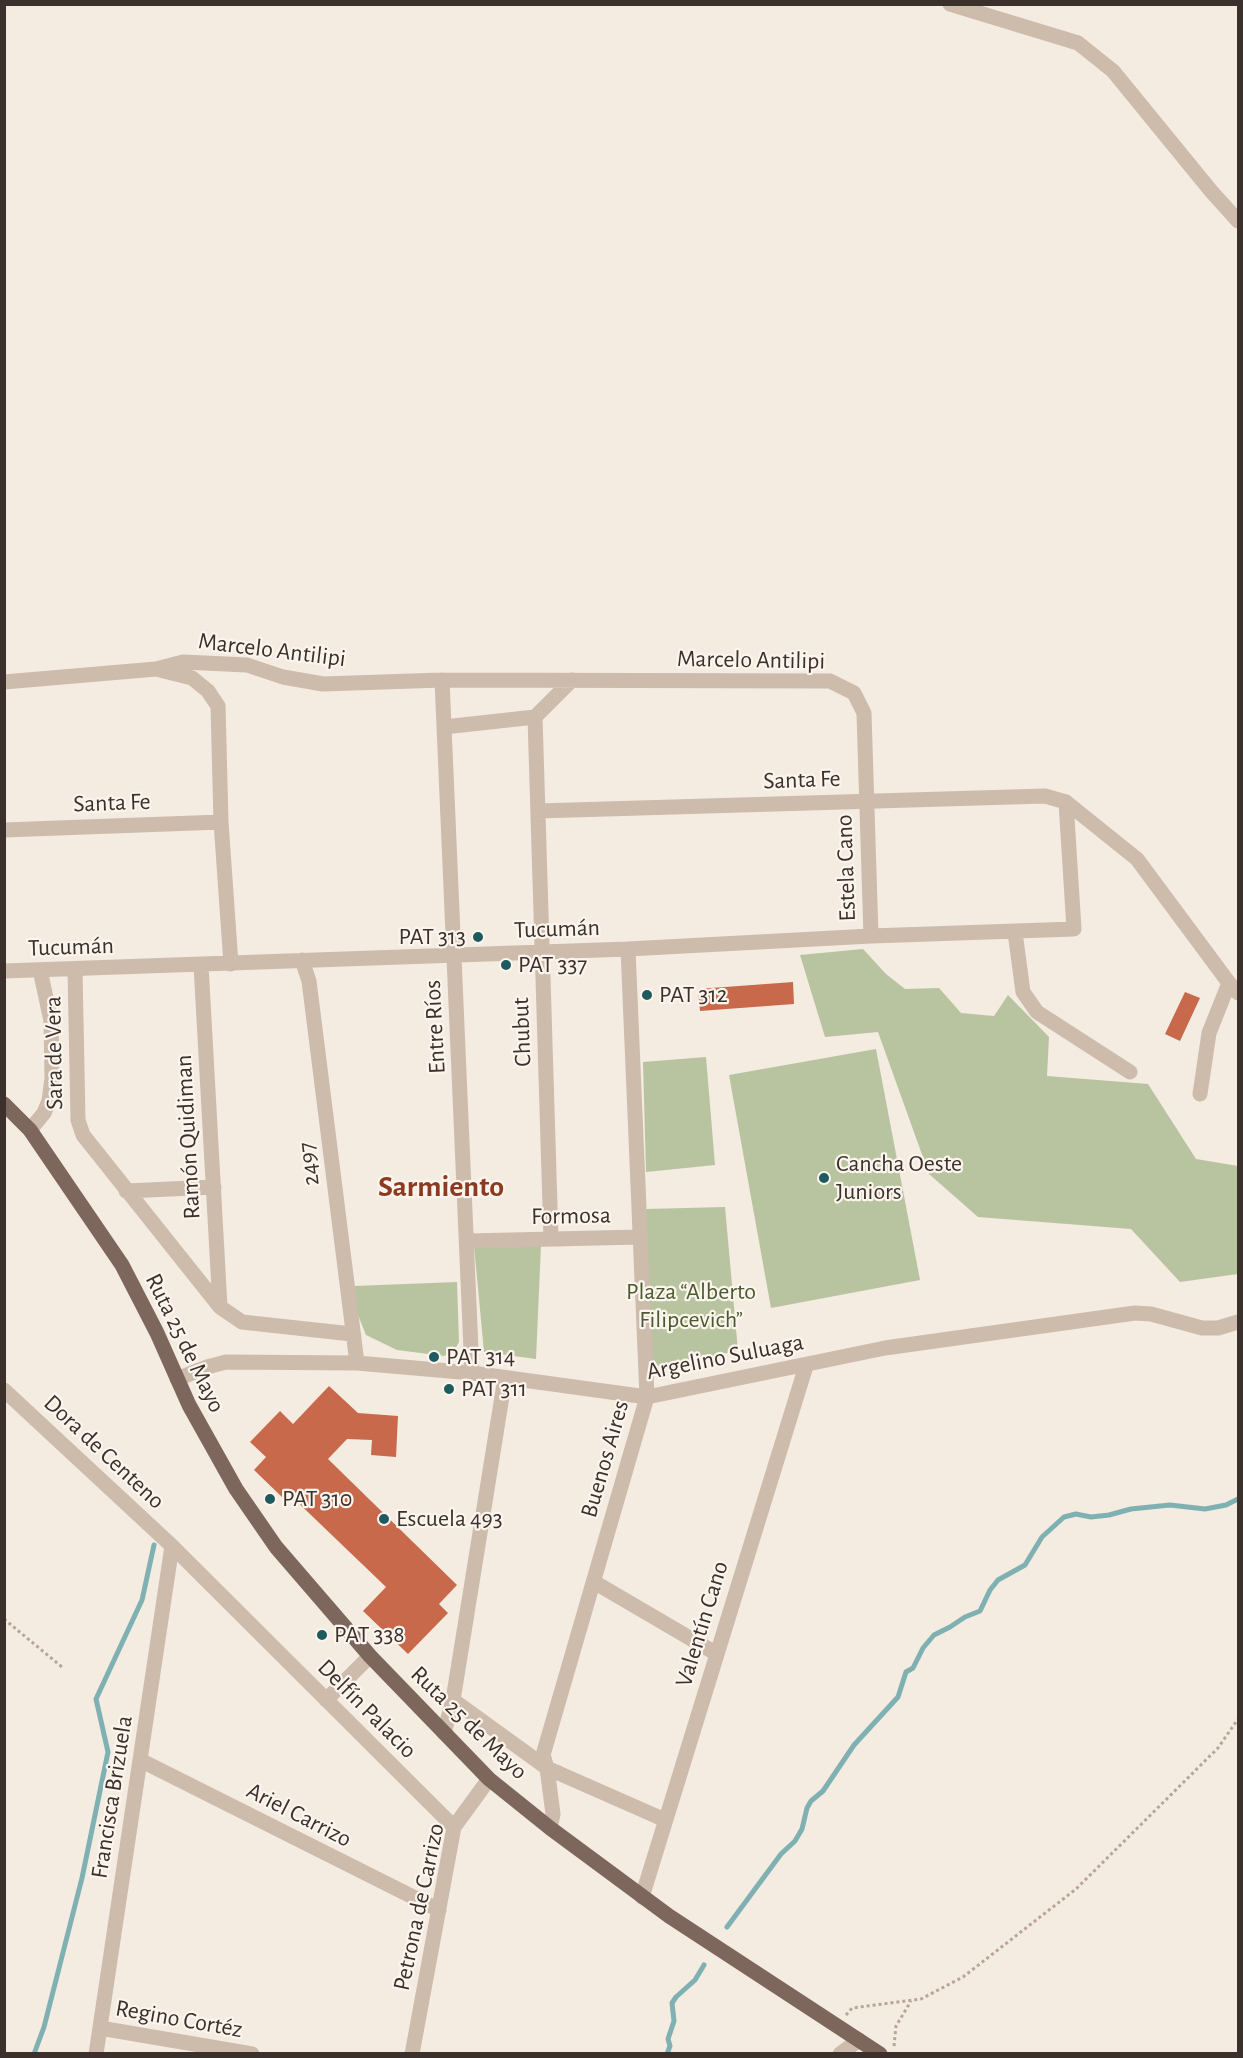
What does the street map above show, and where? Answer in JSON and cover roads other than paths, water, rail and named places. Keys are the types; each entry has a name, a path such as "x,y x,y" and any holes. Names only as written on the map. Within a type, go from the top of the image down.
{"main road":[{"name":"Ruta 25 de Mayo","path":"4,1104 30,1130 122,1265 194,1414 243,1499 276,1547 370,1656 489,1779 550,1828 642,1897 880,2054"}],"street":[{"path":"950,4 1078,43 1113,71 1210,191 1239,221"},
{"name":"Marcelo Antilipi","path":"4,682 156,669 183,662 209,662 247,665 283,677 323,684 442,680 830,681 854,693"},
{"path":"156,669 192,678 208,691 218,706 221,822 231,964"},
{"name":"Entre Ríos","path":"442,680 472,1373"},
{"path":"444,727 535,717 572,680"},
{"name":"Estela Cano","path":"854,693 864,712 871,936"},
{"name":"Chubut","path":"535,717 551,1239"},
{"name":"Santa Fe","path":"538,811 1045,796 1066,802"},
{"path":"1066,802 1137,859 1234,988 1209,1033 1200,1094"},
{"name":"Tucumán","path":"4,971 628,949 871,936 1074,929 1066,802"},
{"name":"Santa Fe","path":"4,830 221,822"},
{"path":"1015,932 1023,992 1037,1012 1130,1072"},
{"name":"Buenos Aires","path":"550,1828 553,1814 543,1755 647,1397 628,949"},
{"name":"2497","path":"302,960 309,981 357,1363"},
{"name":"Ramón Quidiman","path":"201,965 220,1307"},
{"path":"30,1130 44,1113 49,1101 52,1078 51,1021 40,970"},
{"name":"Sara de Vera","path":"75,970 78,1120 83,1135 126,1191"},
{"path":"126,1191 214,1187"},
{"path":"126,1191 220,1307 242,1322 352,1334"},
{"name":"Formosa","path":"468,1241 640,1237"},
{"name":"Argelino Suluaga","path":"177,1378 226,1362 357,1363 472,1373 647,1397 885,1348 1135,1313 1151,1314 1202,1328 1218,1328 1239,1322"},
{"name":"Valentín Cano","path":"642,1897 806,1366"},
{"path":"444,1733 453,1700 505,1378"},
{"name":"Dora de Centeno","path":"4,1390 172,1546"},
{"name":"Delfín Palacio","path":"172,1546 454,1827"},
{"name":"Francisca Brizuela","path":"96,2054 172,1546"},
{"path":"594,1582 717,1654"},
{"path":"326,1700 370,1656"},
{"path":"453,1700 547,1768 665,1820"},
{"name":"Ariel Carrizo","path":"140,1760 439,1910"},
{"name":"Petrona de Carrizo","path":"412,2054 454,1827 489,1779"},
{"name":"Regino Cortéz","path":"100,2028 252,2054"},
{"path":"840,2054 859,2040"}],"waterway":[{"path":"727,1927 781,1854 795,1841 802,1829 811,1801 823,1791 854,1745 898,1697 906,1672 913,1668 923,1648 934,1635 980,1611 990,1590 998,1580 1025,1565 1042,1537 1064,1517 1076,1514 1091,1517 1109,1515 1131,1509 1170,1505 1205,1509 1226,1505 1238,1499"},
{"path":"34,2054 44,2027 82,1878 108,1752 96,1699 142,1600 154,1545"},
{"path":"667,2054 670,2046 668,2039 674,2021 672,2003 695,1980 704,1965"}],"place":[{"name":"PAT 313","path":"478,937"},
{"name":"PAT 337","path":"506,965"},
{"name":"PAT 312","path":"647,995"},
{"name":"Cancha Oeste Juniors","path":"824,1178"},
{"name":"PAT 314","path":"434,1357"},
{"name":"PAT 311","path":"449,1389"},
{"name":"PAT 310","path":"270,1499"},
{"name":"Escuela 493","path":"384,1519"},
{"name":"PAT 338","path":"322,1635"}],"district":[{"name":"Sarmiento","path":"441,1187"}],"park label":[{"name":"Plaza “Alberto Filipcevich”","path":"691,1306"}]}
